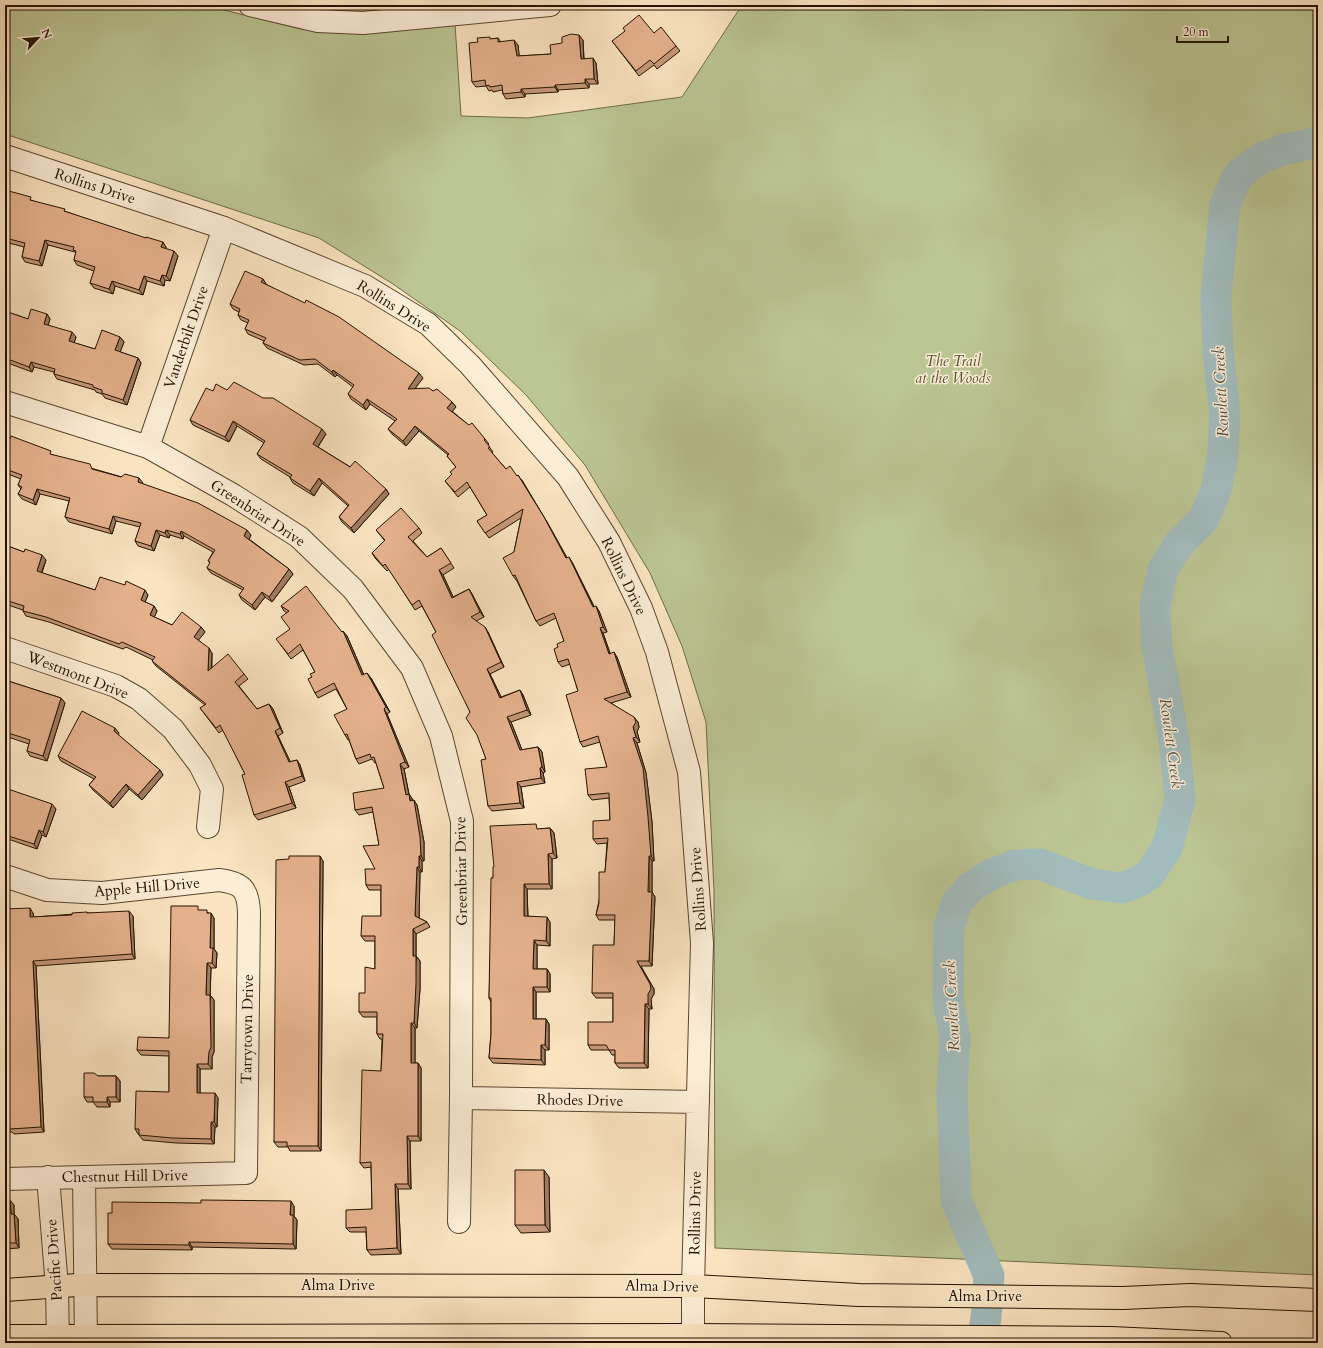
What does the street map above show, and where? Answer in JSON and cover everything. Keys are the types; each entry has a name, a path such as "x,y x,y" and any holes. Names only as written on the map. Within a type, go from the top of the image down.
{"main road":[{"name":"Alma Drive","path":"5,1290 85,1285 693,1286 859,1295 1123,1298 1190,1295 1318,1300"},
{"path":"5,1336 58,1339 189,1337 693,1339 845,1337 1111,1338 1221,1343"}],"street":[{"path":"250,5 318,21 363,23 403,12 550,5"},
{"name":"Rollins Drive","path":"5,156 224,228 365,286 428,324 470,365 568,477 609,542 640,608 658,652 689,772 702,943 693,1286 693,1339"},
{"name":"Vanderbilt Drive","path":"148,447 224,228"},
{"name":"Greenbriar Drive","path":"5,402 148,447 233,495 299,537 353,589 412,668 441,736 462,821 462,1098 459,1222"},
{"name":"Westmont Drive","path":"5,648 116,686 139,699 173,729 200,764 212,789 208,827"},
{"name":"Apple Hill Drive","path":"5,876 48,890 102,893 219,880 233,882 242,888"},
{"name":"Tarrytown Drive","path":"242,888 249,898 246,1173"},
{"name":"Rhodes Drive","path":"462,1098 698,1102"},
{"name":"Chestnut Hill Drive","path":"5,1179 246,1173"},
{"name":"Pacific Drive","path":"48,1177 57,1287 58,1339"},
{"name":"Pacific Drive","path":"84,1177 85,1339"}],"green space":[{"name":"The Trail at the Woods","path":"5,5 204,5 301,29 372,33 455,24 461,116 528,118 682,97 742,5 1318,5 1318,1275 715,1248 714,891 706,722 682,646 650,573 585,465 526,395 460,331 393,284 319,238 5,134"}],"building":[{"path":"639,15 654,33 661,27 676,46 654,64 650,60 636,71 612,41 625,31 623,28"},
{"path":"571,34 579,35 581,59 593,58 594,79 585,79 585,83 521,89 521,92 503,94 502,85 490,87 489,85 486,86 485,80 472,82 469,43 478,42 477,38 498,38 498,42 514,40 517,56 551,54 550,45 562,43 562,37"},
{"path":"5,190 31,197 30,200 65,209 64,211 146,238 163,242 161,247 174,251 166,276 162,275 160,281 144,276 139,290 112,281 109,289 90,283 95,267 74,260 76,251 73,250 74,247 45,240 39,261 22,257 25,243 5,238"},
{"path":"245,271 263,279 261,282 305,303 306,300 339,317 419,373 408,389 429,388 433,391 437,389 452,402 447,408 469,425 472,423 485,439 484,440 490,447 488,448 506,469 510,466 517,476 518,475 544,517 566,558 569,557 593,607 596,606 603,627 600,628 609,654 614,652 627,692 604,699 634,717 636,722 633,727 636,737 633,738 643,768 651,856 649,856 648,892 652,892 649,961 637,961 650,984 651,989 648,994 648,1004 645,1004 644,1063 615,1063 615,1050 609,1050 606,1045 588,1045 588,1022 613,1022 613,993 592,993 593,945 614,945 615,915 596,915 599,903 599,872 605,872 608,838 593,839 593,821 610,820 609,793 588,795 585,769 607,767 598,736 580,742 566,695 578,691 568,659 558,662 554,649 558,647 557,644 564,641 554,613 536,621 515,575 513,576 503,558 514,552 523,509 485,533 477,521 487,515 467,482 455,492 445,481 452,474 450,472 456,467 447,456 449,454 415,426 403,441 388,429 397,419 367,399 363,405 348,394 354,385 333,370 332,372 315,359 300,360 263,343 266,338 245,329 249,320 238,315 240,309 230,304"},
{"path":"31,309 47,314 44,324 72,332 69,341 95,349 102,330 120,337 115,350 138,358 123,400 102,393 102,390 93,387 93,385 54,374 55,369 31,362 29,367 5,358 5,311 28,319"},
{"path":"234,382 263,398 273,398 322,429 313,444 350,467 355,461 386,489 351,528 339,517 349,505 319,478 310,491 290,478 292,475 257,454 265,441 233,421 225,437 190,420 206,388 213,391 216,384 227,390"},
{"path":"11,436 51,451 50,454 90,464 92,469 121,477 125,474 139,478 138,482 198,503 247,530 244,536 289,569 269,597 262,592 252,605 239,595 244,588 207,568 210,562 208,561 215,550 181,531 180,534 166,530 165,533 156,530 151,546 135,541 141,523 113,516 109,529 65,517 70,498 37,489 33,500 18,494 22,487 18,485 22,475 5,469 5,451"},
{"path":"401,508 419,528 408,537 427,557 441,548 451,563 439,570 452,598 469,589 480,612 471,617 485,627 501,662 487,669 500,698 520,690 527,710 507,717 520,750 538,747 542,767 540,768 541,778 517,782 520,803 488,806 481,760 486,759 477,735 466,718 470,712 432,635 436,632 419,600 412,605 385,564 383,566 372,553 385,540 376,530"},
{"path":"5,545 24,552 25,549 42,555 37,571 95,590 100,577 125,585 126,581 145,590 141,600 154,606 150,615 172,625 182,612 201,627 194,637 209,648 208,671 228,654 244,674 235,682 257,709 269,704 280,728 275,731 289,762 297,760 302,776 285,782 292,803 254,815 242,775 245,774 220,725 216,728 200,708 206,704 152,661 155,657 122,642 119,644 46,617 23,611 24,606 5,600"},
{"path":"306,586 342,632 343,631 362,675 367,673 386,707 384,709 405,762 400,764 406,795 409,794 410,801 414,800 420,837 421,856 419,856 419,867 417,867 415,916 427,922 413,929 413,956 416,956 416,984 414,1023 411,1023 411,1063 418,1063 418,1136 407,1136 408,1184 395,1184 397,1248 367,1250 366,1227 346,1228 346,1210 372,1209 371,1162 360,1163 362,1070 381,1071 383,1034 377,1034 377,1012 359,1012 359,993 365,993 365,967 375,969 375,936 361,936 362,916 381,916 381,885 366,885 365,869 375,869 363,846 379,845 372,807 355,810 353,793 384,788 374,757 371,758 370,754 356,759 347,734 345,735 334,715 347,709 334,683 315,693 308,679 312,677 310,674 315,672 300,644 288,654 276,639 290,629 281,617 289,611 281,606"},
{"path":"5,680 61,698 43,756 27,751 30,740 5,732"},
{"path":"82,711 115,728 114,731 160,770 138,795 126,784 110,803 89,785 96,777 58,756"},
{"path":"5,788 52,804 43,832 39,830 34,844 5,835"},
{"path":"536,824 537,829 550,828 553,853 548,854 549,884 524,884 524,916 547,917 546,941 534,940 533,969 547,969 547,987 533,987 533,1019 546,1019 545,1045 541,1045 541,1060 489,1058 491,1034 491,998 489,998 491,878 493,878 494,867 490,826"},
{"path":"289,856 320,856 318,1146 287,1146 287,1142 274,1142 276,860 289,859"},
{"path":"171,906 198,906 198,910 207,910 207,913 211,913 210,948 213,948 212,963 207,963 206,995 210,995 211,1047 208,1064 197,1064 197,1093 215,1093 214,1122 211,1122 211,1139 139,1135 139,1129 135,1129 136,1091 169,1092 169,1051 137,1050 138,1037 169,1038"},
{"path":"30,908 30,917 72,915 72,913 87,912 129,911 132,954 33,961 41,1127 10,1129 10,1127 5,1127 5,909"},
{"path":"84,1073 94,1073 98,1076 116,1076 116,1097 107,1097 107,1102 93,1102 93,1097 84,1097"},
{"path":"515,1170 544,1170 545,1225 515,1225"},
{"path":"10,1200 11,1214 14,1214 16,1243 5,1243 5,1201"},
{"path":"201,1200 291,1201 290,1215 293,1215 293,1244 189,1242 189,1245 108,1244 108,1213 112,1213 112,1202 201,1203"}],"waterway":[{"name":"Rowlett Creek","path":"982,1343 986,1318 989,1276 956,1200 952,1089 955,1037 948,1000 949,927 956,904 971,887 992,874 1015,865 1040,864 1092,884 1122,888 1138,882 1150,874 1167,848 1180,799 1174,739 1157,647 1155,607 1163,569 1179,544 1204,519 1216,490 1222,461 1225,416 1218,351 1216,296 1225,205 1238,175 1262,158 1282,150 1318,142"}]}
